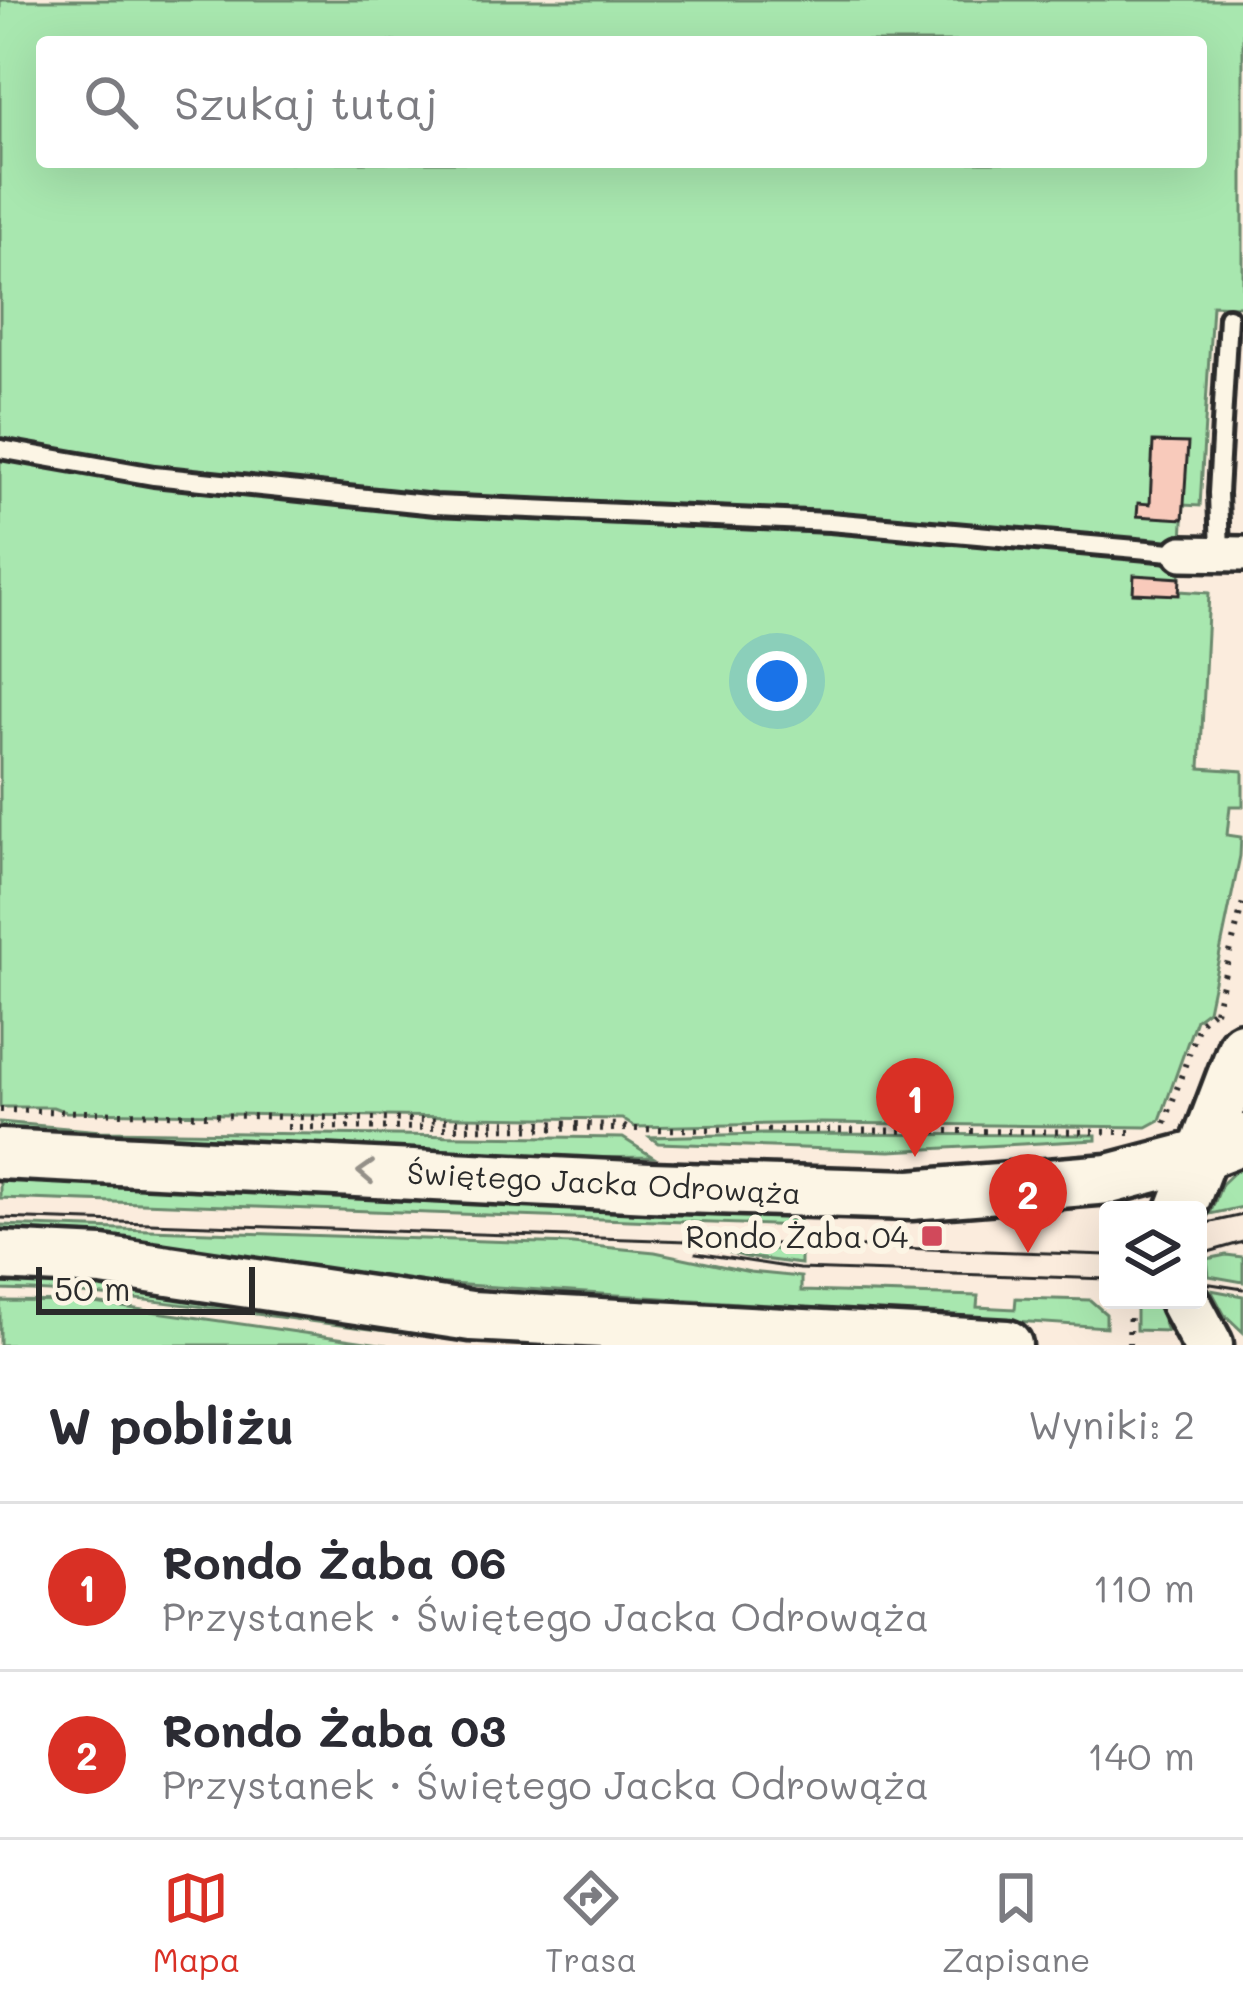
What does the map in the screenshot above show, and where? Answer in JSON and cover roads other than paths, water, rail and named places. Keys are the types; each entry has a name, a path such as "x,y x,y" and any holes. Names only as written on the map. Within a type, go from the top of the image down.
{"main road":[{"path":"1187,1201 1223,1146 1229,1028"},
{"name":"Świętego Jacka Odrowąża","path":"0,1154 650,1187 910,1195 1108,1179 1223,1146"},
{"path":"0,1256 102,1262 471,1316 1007,1345"},
{"path":"1189,1309 1208,1345"}],"street":[{"path":"1181,553 1232,554"}],"lane":[{"path":"1228,317 1218,493 1232,554"},
{"path":"0,448 154,476 435,505 830,522 1181,553"}],"tram line":[{"path":"1207,1223 1243,1215"},
{"path":"0,1218 1099,1255"},
{"path":"1207,1252 1243,1242"},
{"path":"696,1253 799,1269 1099,1279"},
{"path":"1207,1283 1243,1289"}],"place":[{"name":"Rondo Żaba 06","path":"915,1157"},
{"name":"Rondo Żaba 04","path":"932,1236"},
{"name":"Rondo Żaba 03","path":"1028,1253"}]}
